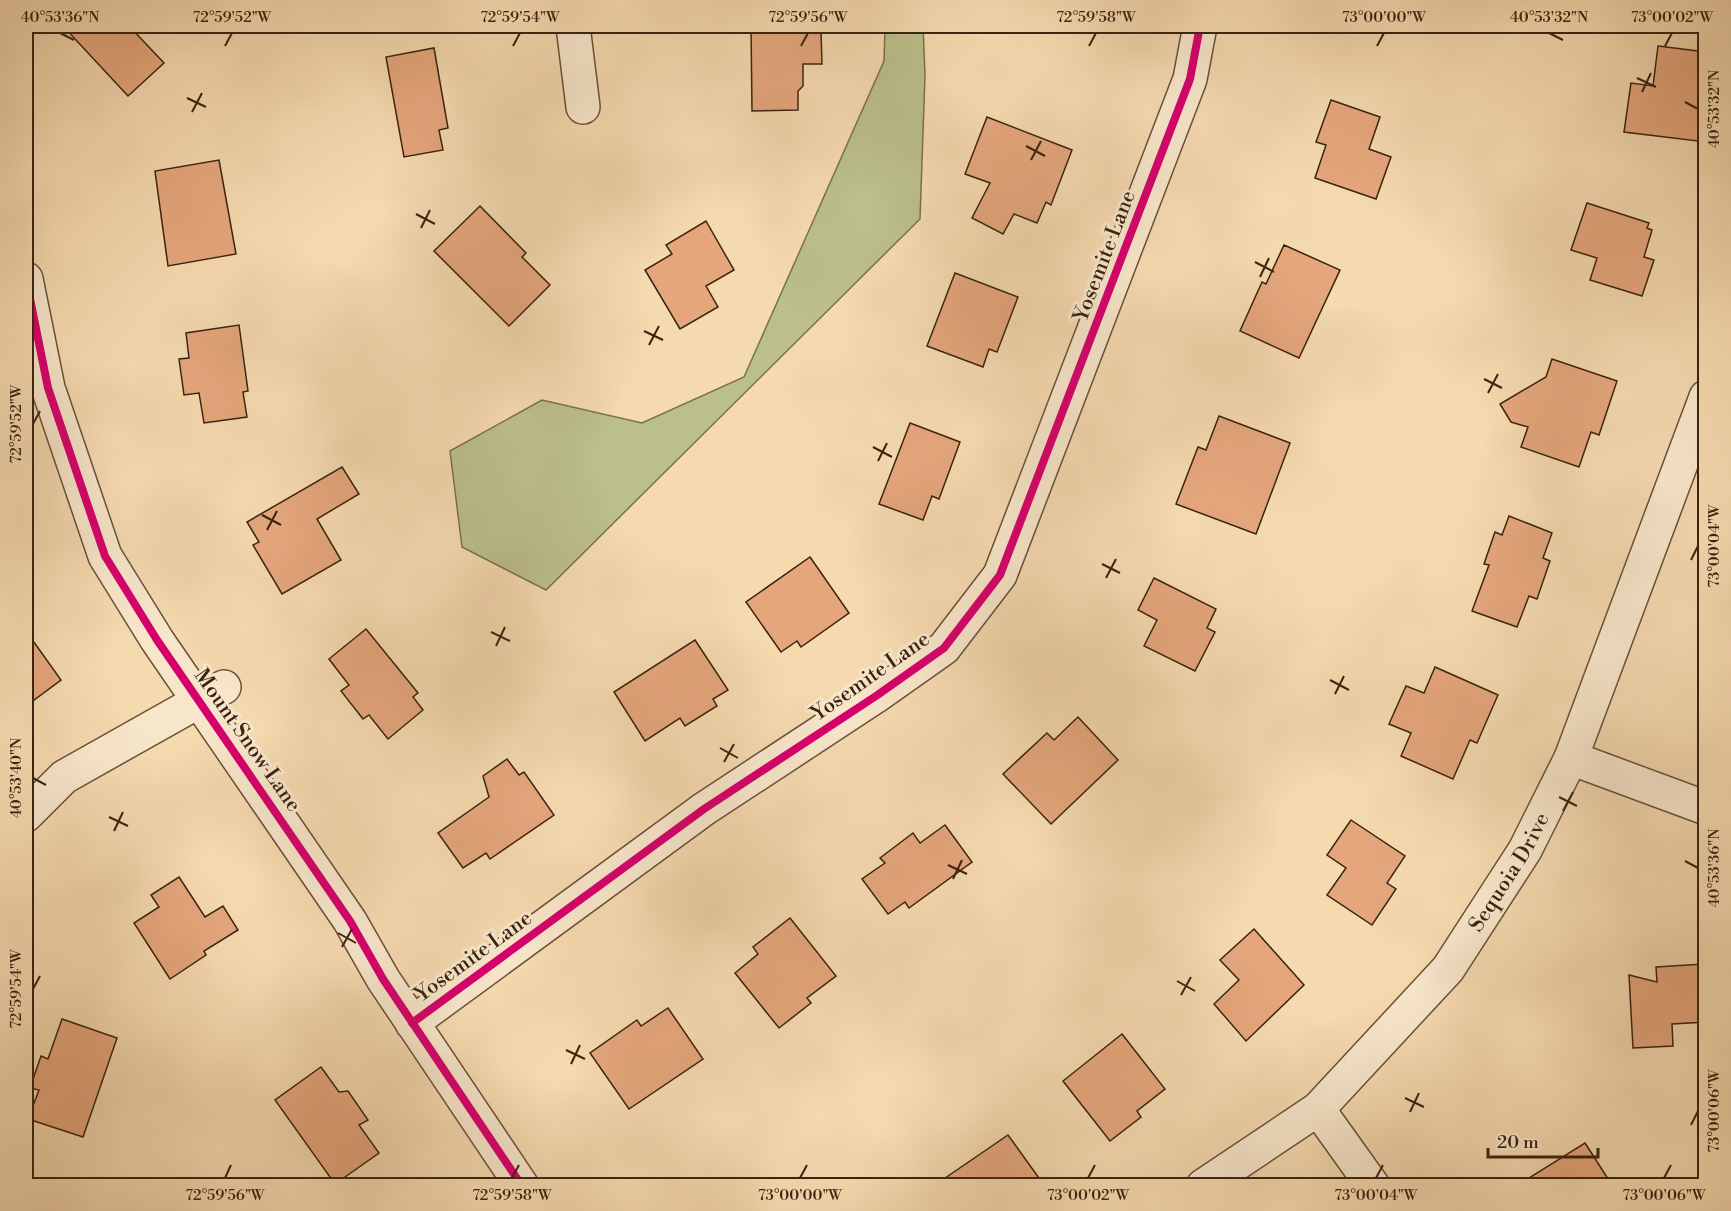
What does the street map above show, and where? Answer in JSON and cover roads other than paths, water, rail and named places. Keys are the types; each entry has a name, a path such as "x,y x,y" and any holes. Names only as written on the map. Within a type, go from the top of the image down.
{"street":[{"path":"573,26 583,107"},
{"name":"Yosemite Lane","path":"412,1023 704,808 876,696 944,648 1000,575 1190,79 1200,26"},
{"name":"Mount Snow Lane","path":"26,279 48,388 105,556 211,693 383,979 522,1185"},
{"name":"Sequoia Drive","path":"1203,1185 1318,1109 1448,969 1525,850 1571,758 1706,397"},
{"path":"26,815 64,777 211,693"},
{"path":"1571,758 1706,808"},
{"path":"1318,1109 1373,1185"}]}
